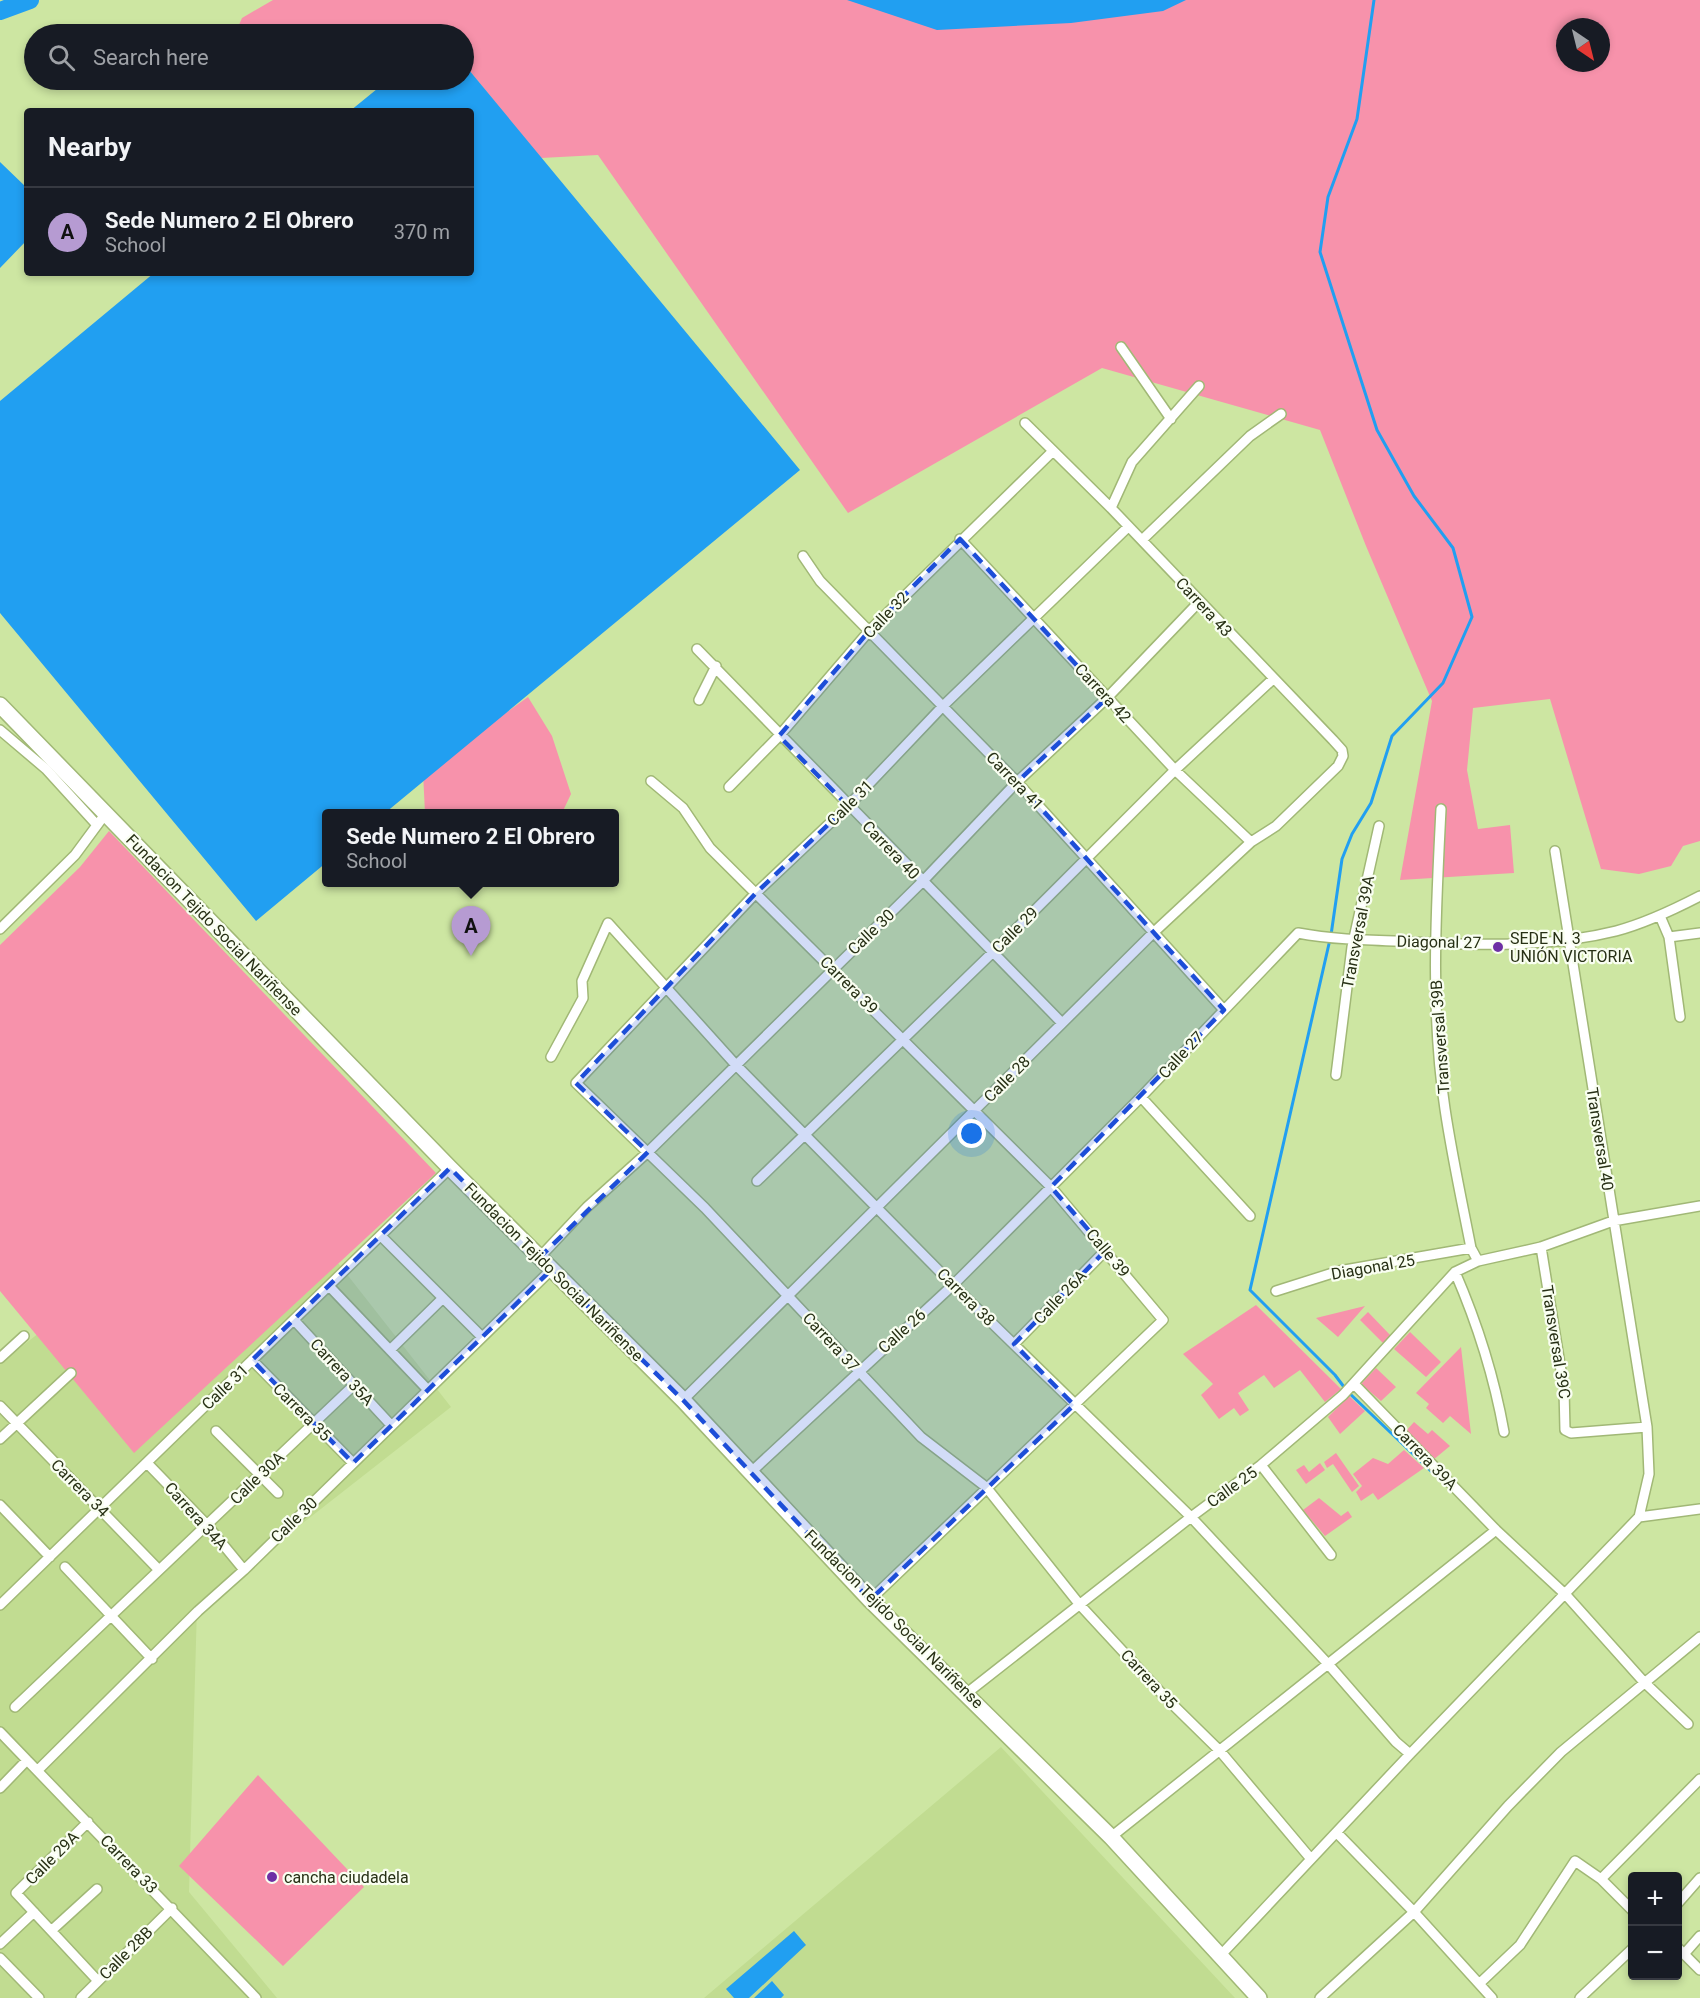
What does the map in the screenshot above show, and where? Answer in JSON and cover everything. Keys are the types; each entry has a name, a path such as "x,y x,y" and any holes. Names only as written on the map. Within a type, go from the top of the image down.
{"main road":[{"name":"Fundacion Tejido Social Nariñense","path":"0,705 101,819 683,1400 870,1600 1111,1837 1259,1998"}],"street":[{"path":"1121,347 1171,419"},
{"path":"1111,508 1132,462 1199,386"},
{"path":"1142,540 1242,443 1281,414"},
{"name":"Carrera 43","path":"1025,423 1111,508 1198,602 1342,750 1343,756 1338,766"},
{"name":"Calle 32","path":"729,787 779,736 870,630 960,539 1052,452"},
{"name":"Calle 31","path":"576,1083 756,893 848,806 944,706 1128,527"},
{"name":"Carrera 42","path":"960,539 1175,771 1251,842"},
{"name":"Carrera 41","path":"803,556 820,581 1017,782 1087,857 1152,934 1224,1010"},
{"name":"Calle 30","path":"539,1258 588,1207 648,1152 922,882 1017,782 1107,698 1198,602"},
{"name":"Carrera 40","path":"697,649 716,666 779,736 1062,1023"},
{"path":"699,700 716,666"},
{"name":"Calle 29","path":"757,1181 1175,771 1273,680"},
{"path":"0,731 101,819 75,855 0,929"},
{"name":"Calle 28","path":"683,1400 1152,934 1251,842 1276,826 1338,766"},
{"name":"Carrera 39","path":"651,781 682,808 710,848 1051,1187"},
{"name":"Transversal 39B","path":"1441,809 1435,944 1445,1108 1471,1248 1478,1261"},
{"name":"Transversal 39A","path":"1336,1075 1354,939 1379,826"},
{"name":"Transversal 40","path":"1555,851 1612,1221 1647,1427 1649,1474 1639,1517"},
{"name":"Diagonal 27","path":"1314,936 1435,944 1515,944 1568,939 1616,931 1660,916 1700,896"},
{"path":"1660,916 1669,937 1680,1017"},
{"name":"Carrera 38","path":"551,1057 583,998 582,981 608,923 735,1064 1074,1405 1191,1517 1329,1665 1396,1742 1410,1754"},
{"name":"Calle 27","path":"1051,1187 1298,933 1314,936"},
{"path":"1669,937 1700,933"},
{"name":"Carrera 37","path":"576,1083 648,1152 789,1296 921,1437 986,1487 1080,1605"},
{"path":"1141,1097 1250,1216"},
{"name":"Calle 31","path":"0,1605 450,1168"},
{"name":"Calle 39","path":"1051,1187 1163,1320 1074,1405"},
{"name":"Calle 26","path":"750,1473 953,1284 1051,1187"},
{"path":"1478,1261 1541,1247 1612,1221 1700,1206"},
{"path":"381,1236 483,1337"},
{"name":"Transversal 39C","path":"1541,1247 1564,1389 1565,1430 1571,1433 1647,1427"},
{"name":"Diagonal 25","path":"1276,1291 1339,1270 1471,1248"},
{"name":"Calle 26A","path":"1014,1344 1106,1250"},
{"name":"Calle 25","path":"967,1694 1191,1517 1261,1466 1353,1387 1455,1272 1478,1261"},
{"name":"Calle 30","path":"38,1770 198,1611 244,1570 551,1270"},
{"path":"1455,1272 1482,1337 1497,1390 1504,1432"},
{"path":"329,1286 428,1390"},
{"path":"390,1350 443,1298"},
{"name":"Carrera 35A","path":"294,1320 391,1425"},
{"path":"0,1358 24,1336"},
{"name":"Carrera 35","path":"252,1360 353,1463"},
{"path":"0,1439 71,1373"},
{"name":"Calle 30A","path":"159,1570 354,1385"},
{"name":"Carrera 39A","path":"1353,1387 1496,1530 1566,1595 1643,1681 1688,1724"},
{"path":"870,1600 1074,1405"},
{"name":"Carrera 34","path":"0,1406 159,1570"},
{"path":"216,1431 278,1492"},
{"name":"Carrera 34A","path":"147,1462 207,1525 244,1570"},
{"path":"1261,1466 1331,1555"},
{"path":"0,1505 50,1557"},
{"path":"1220,1957 1410,1754 1639,1517 1700,1509"},
{"path":"1111,1837 1496,1530"},
{"path":"65,1567 152,1659"},
{"path":"15,1707 159,1570"},
{"name":"Carrera 35","path":"1080,1605 1165,1697 1220,1751 1311,1859"},
{"path":"1320,1998 1414,1912 1561,1752 1643,1681 1700,1637"},
{"name":"Carrera 33","path":"0,1732 172,1908 256,1998"},
{"path":"0,1788 27,1760"},
{"path":"1601,1879 1700,1779"},
{"name":"Calle 29A","path":"34,1912 16,1893 88,1822"},
{"path":"1337,1833 1414,1912 1492,1998"},
{"path":"1479,1983 1520,1945 1575,1861 1601,1879 1628,1906"},
{"path":"1682,1898 1700,1878"},
{"path":"52,1930 97,1889"},
{"name":"Calle 28B","path":"81,1998 172,1908"},
{"path":"0,1944 34,1912 98,1981"},
{"path":"1682,1950 1700,1936"},
{"path":"1682,1952 1700,1970"},
{"path":"1583,1997 1628,1953"},
{"path":"0,1958 39,1998"}],"highlighted area":[{"path":"960,539 1107,698 1017,782 1224,1010 1051,1187 1106,1250 1014,1344 1074,1405 870,1600 683,1400 551,1270 353,1463 252,1360 450,1168 539,1258 648,1152 576,1083 756,893 848,806 779,736 870,630"}],"shaded area":[{"path":"273,0 1700,0 1700,841 1683,846 1671,866 1639,874 1601,869 1550,699 1473,708 1467,770 1478,829 1510,825 1514,873 1400,880 1432,701 1320,430 1102,368 848,513 598,155 541,158 474,76 474,24 239,24 242,18"},
{"path":"528,697 552,736 571,794 564,809 425,809 423,772"},
{"path":"109,831 436,1173 134,1453 0,1291 0,945 80,867"},
{"path":"258,1161 451,1407 197,1606 189,1892 277,1998 0,1998 0,1361 2,1362"},
{"path":"1256,1305 1341,1389 1325,1402 1300,1370 1274,1388 1264,1375 1238,1393 1249,1410 1240,1416 1234,1408 1219,1419 1201,1395 1213,1384 1183,1354"},
{"path":"1365,1306 1338,1337 1316,1318"},
{"path":"1368,1312 1391,1336 1383,1343 1360,1320"},
{"path":"1410,1332 1441,1362 1426,1377 1394,1349"},
{"path":"1461,1347 1471,1434 1450,1416 1443,1423 1426,1408 1429,1404 1416,1393"},
{"path":"1376,1368 1396,1387 1381,1401 1361,1384"},
{"path":"1349,1396 1365,1411 1340,1434 1328,1417"},
{"path":"1414,1422 1428,1434 1432,1430 1450,1446 1433,1460 1406,1431"},
{"path":"1404,1450 1424,1468 1378,1500 1373,1493 1361,1501 1356,1492 1362,1486 1353,1474 1373,1458 1388,1464"},
{"path":"1336,1453 1359,1486 1352,1492 1333,1464 1327,1468 1324,1462"},
{"path":"1320,1463 1325,1470 1306,1484 1296,1470 1304,1465 1309,1472"},
{"path":"1319,1498 1341,1516 1348,1511 1352,1517 1325,1536 1303,1510"},
{"path":"1001,1747 1235,1998 704,1998"},
{"name":"cancha ciudadela","path":"258,1775 364,1887 283,1966 179,1866"}],"water":[{"path":"847,0 1186,0 1163,11 1071,23 937,30"},
{"path":"474,76 800,470 390,809 322,809 322,866 256,921 0,613 0,401 150,276 474,276 474,108 354,108 376,90 474,90"},
{"path":"0,162 24,185 24,243 0,268"},
{"path":"794,1931 806,1945 749,1998 734,1998 726,1989"},
{"path":"772,1981 784,1995 781,1998 754,1998"}],"waterway":[{"path":"0,11 30,0"},
{"path":"1374,0 1357,119 1328,197 1320,252 1377,430 1414,496 1453,548 1472,617 1443,683 1392,736 1371,803 1352,834 1342,859 1331,935 1250,1290 1335,1375 1347,1391 1433,1473"}],"place":[{"name":"SEDE N. 3 UNIÓN VICTORIA","path":"1498,947"},
{"name":"Sede Numero 2 El Obrero","path":"471,956"},
{"name":"cancha ciudadela","path":"272,1877"}]}
